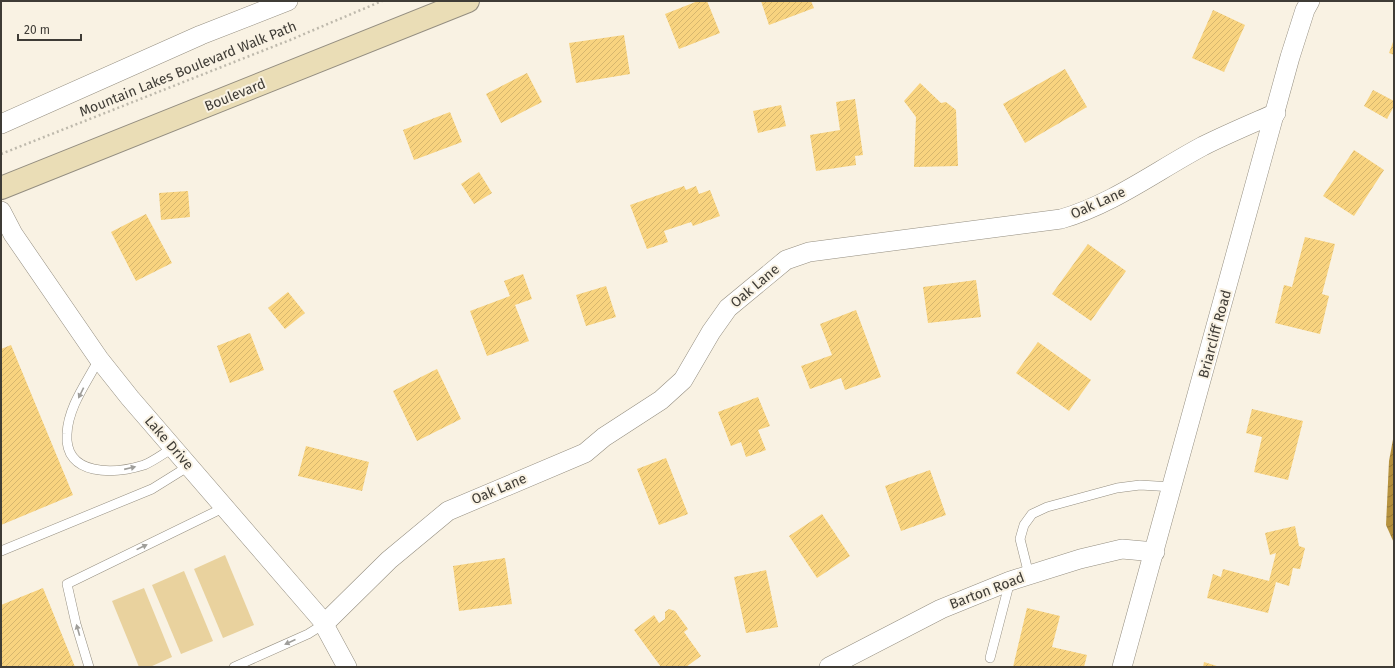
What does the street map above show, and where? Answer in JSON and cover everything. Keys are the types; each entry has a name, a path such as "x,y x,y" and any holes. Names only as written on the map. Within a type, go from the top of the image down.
{"main road":[{"name":"Boulevard","path":"1,188 468,1"}],"street":[{"path":"1,124 201,35 257,7 288,1"},
{"name":"Briarcliff Road","path":"1122,667 1276,112 1303,17 1310,1"},
{"name":"Oak Lane","path":"324,624 389,560 448,512 585,453 604,437 661,400 683,380 711,332 728,308 786,260 809,252 1061,219 1085,212 1112,199 1203,146 1276,112"},
{"name":"Lake Drive","path":"1,211 13,234 99,359 130,398 324,624 347,667"},
{"name":"Barton Road","path":"836,665 941,609 1010,581 1080,559 1122,549 1155,552"}],"lane":[{"path":"99,359 80,394 70,417 67,434 68,450 75,460 92,469 114,472 145,464 173,448"},
{"path":"1,551 152,489 189,466"},
{"path":"1029,575 1020,539 1024,525 1032,514 1047,507 1117,488 1140,486 1173,487"},
{"path":"89,667 76,624 67,584 225,507"},
{"path":"990,658 1010,581"},
{"path":"234,667 308,634 324,624"}],"path":[{"name":"Mountain Lakes Boulevard Walk Path","path":"1,154 190,80 382,1"}],"shaded area":[{"path":"225,555 254,625 223,638 194,569"},
{"path":"184,571 213,641 181,654 152,585"},
{"path":"144,588 172,657 150,667 139,667 112,601"}],"water":[{"path":"1394,434 1394,543 1386,525 1389,461"}],"building":[{"path":"698,1 707,1 720,33 679,49 665,14"},
{"path":"761,1 811,1 814,8 769,25"},
{"path":"1213,10 1245,25 1224,72 1192,58"},
{"path":"624,35 630,74 576,83 569,43"},
{"path":"1394,39 1394,55 1389,53"},
{"path":"1065,69 1087,107 1025,143 1003,104"},
{"path":"527,73 542,102 501,123 486,94"},
{"path":"920,83 941,103 946,102 956,110 958,166 914,167 916,117 904,101"},
{"path":"1373,90 1394,101 1394,106 1387,119 1364,106"},
{"path":"855,99 863,155 855,156 856,165 816,171 810,135 840,130 836,102"},
{"path":"781,105 786,126 758,133 753,111"},
{"path":"450,112 462,142 414,160 403,130"},
{"path":"1354,150 1384,170 1354,216 1323,196"},
{"path":"479,172 492,193 474,204 461,184"},
{"path":"684,186 686,190 696,186 699,194 710,190 720,216 693,226 691,222 664,231 668,242 647,249 630,205"},
{"path":"188,191 190,217 161,220 159,193"},
{"path":"146,214 172,263 136,281 111,232"},
{"path":"1305,237 1335,244 1322,294 1329,296 1320,334 1275,323 1284,285 1292,287"},
{"path":"1088,244 1126,271 1091,321 1052,294"},
{"path":"523,274 532,299 515,305 529,341 487,356 470,311 510,296 504,281"},
{"path":"976,280 981,317 928,323 923,287"},
{"path":"606,286 616,317 586,326 576,295"},
{"path":"288,292 305,313 285,329 268,308"},
{"path":"856,310 881,377 845,390 841,378 810,389 801,366 832,355 820,324"},
{"path":"250,333 264,370 230,383 217,346"},
{"path":"1038,342 1091,380 1069,411 1016,373"},
{"path":"11,345 73,495 1,525 1,349"},
{"path":"437,369 461,419 417,441 393,391"},
{"path":"758,397 770,426 758,430 766,450 746,457 741,442 731,446 718,412"},
{"path":"1252,409 1303,421 1288,480 1254,472 1262,437 1246,433"},
{"path":"306,446 369,462 362,491 298,476"},
{"path":"666,458 688,514 659,525 637,469"},
{"path":"930,470 946,515 901,531 885,486"},
{"path":"822,514 850,556 817,578 789,536"},
{"path":"1295,526 1299,546 1305,548 1300,569 1293,568 1289,586 1276,582 1268,613 1207,598 1213,574 1221,577 1223,569 1269,581 1276,553 1270,555 1265,533"},
{"path":"505,558 512,604 459,611 453,566"},
{"path":"766,570 778,627 746,633 734,577"},
{"path":"43,588 75,667 1,667 1,605"},
{"path":"1027,608 1060,616 1052,647 1087,655 1084,667 1013,667"},
{"path":"669,609 675,611 688,629 684,632 701,656 686,667 661,667 634,630 654,615 659,623 665,619 665,612"},
{"path":"1204,662 1220,667 1203,667"}]}
